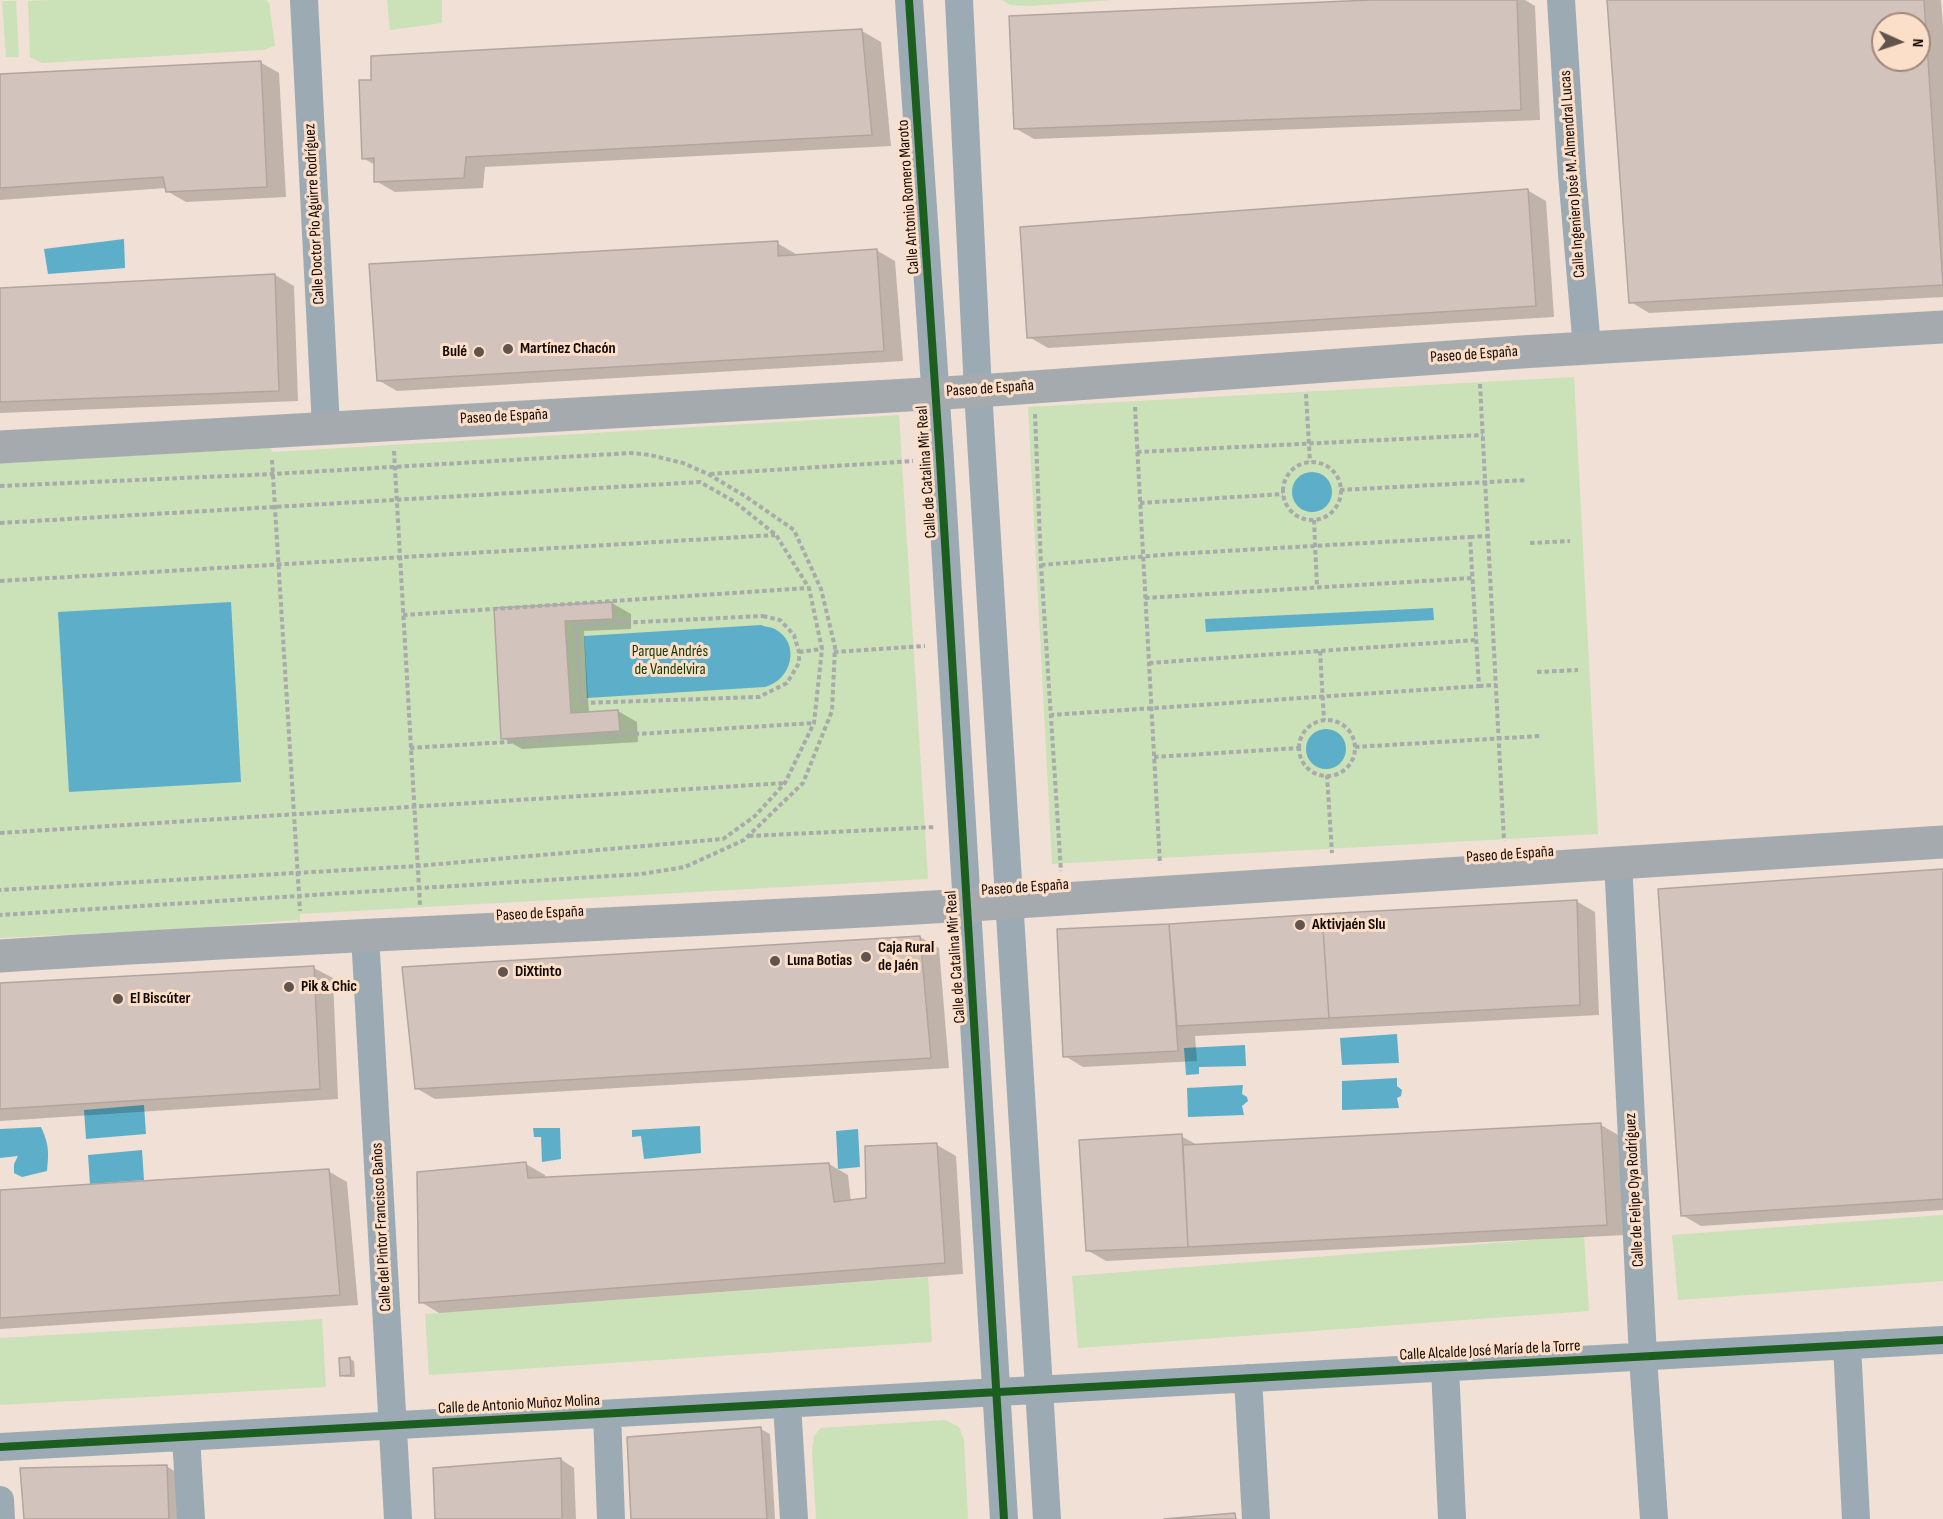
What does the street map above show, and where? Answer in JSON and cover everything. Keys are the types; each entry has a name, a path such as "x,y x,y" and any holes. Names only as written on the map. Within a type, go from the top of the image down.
{"main road":[{"name":"Paseo de España","path":"0,447 978,391 1587,348 1943,327"},
{"name":"Paseo de España","path":"0,956 301,938 966,905 1618,861 1943,842"}],"street":[{"name":"Calle Doctor Pío Aguirre Rodríguez","path":"304,0 326,427"},
{"name":"Calle Antonio Romero Maroto","path":"909,0 935,393"},
{"path":"959,0 978,391 1047,1519"},
{"name":"Calle Ingeniero José M. Almendral Lucas","path":"1561,0 1572,174 1587,348"},
{"name":"Calle de Catalina Mir Real","path":"935,393 1004,1519"},
{"name":"Calle de Felipe Oya Rodríguez","path":"1618,861 1643,1357 1654,1519"},
{"name":"Calle del Pintor Francisco Baños","path":"364,935 398,1519"},
{"name":"Calle Alcalde José María de la Torre","path":"1039,1390 1943,1340"},
{"path":"1847,1345 1856,1519"},
{"path":"1445,1367 1452,1519"},
{"path":"1248,1378 1256,1519"},
{"name":"Calle de Antonio Muñoz Molina","path":"0,1447 1039,1390"},
{"path":"787,1404 794,1519"},
{"path":"607,1414 611,1519"},
{"path":"186,1437 191,1519"},
{"path":"0,1500 1,1519"}],"path":[{"path":"1480,374 1504,852"},
{"path":"1034,386 1041,565 1062,898"},
{"path":"1306,392 1310,462"},
{"path":"1134,406 1160,871"},
{"path":"392,423 420,915"},
{"path":"1137,452 1483,435"},
{"path":"272,452 301,938"},
{"path":"0,486 273,474 632,453 650,455 683,463 708,474 794,530 821,589 835,647 832,711 803,783 744,840 685,867 641,874 0,915"},
{"path":"708,474 913,461"},
{"path":"1310,462 1321,464 1331,470 1338,479 1340,490 1336,507 1330,514 1314,520 1297,516 1290,510 1283,494 1284,484 1294,469 1310,462"},
{"path":"1340,490 1527,480"},
{"path":"0,523 700,482 735,502 776,535 809,588 822,650 814,723 785,783 755,816 723,839 417,866 0,890"},
{"path":"1140,503 1283,494"},
{"path":"1314,520 1317,587"},
{"path":"0,581 776,535"},
{"path":"1041,565 1315,545 1488,536"},
{"path":"1470,537 1479,686"},
{"path":"1530,543 1570,541"},
{"path":"1145,598 1473,578"},
{"path":"403,615 809,588"},
{"path":"763,616 780,620 794,635 800,652 799,663 787,683 759,697 581,704 576,626 763,616"},
{"path":"1149,663 1476,640"},
{"path":"834,652 925,646"},
{"path":"800,652 822,650"},
{"path":"1320,651 1324,720"},
{"path":"1537,672 1578,670"},
{"path":"1050,715 1496,685"},
{"path":"1324,720 1340,723 1348,729 1355,747 1350,764 1344,770 1327,776 1311,770 1301,757 1299,748 1305,730 1312,724 1324,720"},
{"path":"410,748 814,723"},
{"path":"1355,747 1540,736"},
{"path":"1154,757 1299,748"},
{"path":"1327,776 1333,861"},
{"path":"0,833 785,783"},
{"path":"748,836 937,827"}],"green space":[{"path":"266,0 269,3 275,46 263,50 42,63 30,57 28,1"},
{"path":"387,0 442,0 442,23 390,30"},
{"path":"1002,0 1113,0 1030,6 1010,5"},
{"path":"2,1 16,1 19,57 6,57"},
{"path":"1574,377 1598,834 1052,864 1028,407"},
{"name":"Parque Andrés de Vandelvira","path":"899,415 928,879 300,914 300,922 297,920 181,929 0,938 0,463 271,448 272,452"},
{"path":"1943,1215 1943,1281 1678,1300 1672,1235"},
{"path":"1584,1236 1589,1311 1078,1348 1072,1276"},
{"path":"928,1277 932,1342 429,1375 425,1314"},
{"path":"322,1319 326,1387 0,1405 0,1338"},
{"path":"945,1420 959,1427 964,1440 968,1519 816,1519 812,1453 814,1436 821,1428"}],"water":[{"path":"124,239 125,268 48,274 44,249"},
{"path":"1312,472 1320,473 1326,478 1331,484 1331,500 1326,506 1320,511 1312,512 1304,511 1298,506 1293,500 1292,492 1293,484 1298,478 1304,473"},
{"path":"231,602 241,782 69,792 58,612"},
{"path":"1433,608 1434,620 1206,632 1205,619"},
{"path":"761,625 775,629 783,635 790,652 790,661 782,677 765,687 587,698 584,636"},
{"path":"1326,729 1340,735 1346,749 1340,763 1326,769 1312,763 1306,749 1312,735"},
{"path":"1397,1034 1399,1063 1342,1065 1340,1038"},
{"path":"1245,1045 1246,1066 1199,1067 1199,1074 1186,1075 1184,1048"},
{"path":"1397,1078 1397,1086 1402,1090 1401,1096 1397,1098 1399,1108 1342,1110 1342,1081"},
{"path":"1243,1085 1242,1094 1247,1097 1248,1101 1242,1106 1244,1115 1188,1117 1187,1088"},
{"path":"144,1105 146,1134 86,1139 84,1110"},
{"path":"700,1126 701,1153 644,1159 641,1136 632,1137 632,1130"},
{"path":"41,1127 48,1148 47,1171 22,1177 14,1173 14,1164 18,1156 0,1158 0,1129"},
{"path":"533,1128 560,1128 561,1159 542,1162 541,1137 534,1137"},
{"path":"858,1129 860,1167 838,1169 836,1131"},
{"path":"142,1150 144,1180 90,1184 88,1155"}],"building":[{"path":"1370,0 1517,0 1521,110 1014,129 1009,16"},
{"path":"1607,0 1924,0 1925,12 1871,12 1871,72 1929,72 1943,285 1629,303"},
{"path":"862,29 872,135 466,157 464,178 374,182 374,158 362,159 359,80 371,80 371,56"},
{"path":"261,61 267,187 166,192 163,177 0,188 0,74"},
{"path":"1528,189 1536,306 1027,338 1020,227"},
{"path":"778,241 778,256 877,249 884,351 377,381 369,264"},
{"path":"275,274 279,391 0,402 0,288"},
{"path":"612,602 613,619 565,621 571,713 618,710 620,731 501,739 494,608"},
{"path":"1943,869 1943,1199 1681,1216 1658,889"},
{"path":"1577,900 1580,1005 1329,1018 1322,914"},
{"path":"1322,914 1329,1018 1177,1026 1169,924"},
{"path":"1169,924 1178,1051 1063,1057 1057,929"},
{"path":"920,936 931,1058 415,1089 402,967"},
{"path":"314,966 320,1089 0,1109 0,983"},
{"path":"1601,1123 1607,1225 1188,1247 1183,1145"},
{"path":"1182,1134 1188,1247 1086,1251 1079,1140"},
{"path":"937,1143 945,1263 419,1303 417,1172 526,1162 528,1178 829,1163 834,1202 866,1198 865,1146"},
{"path":"329,1169 340,1295 0,1318 0,1190"},
{"path":"350,1357 351,1375 340,1376 339,1358"},
{"path":"761,1427 767,1519 631,1519 627,1437"},
{"path":"561,1458 562,1519 435,1519 433,1468"},
{"path":"167,1465 169,1519 24,1519 20,1468"},
{"path":"1235,1513 1236,1519 1164,1519"}],"cycle path":[{"path":"909,0 940,460 1004,1519"},
{"path":"0,1447 1943,1340"}],"place":[{"name":"Martínez Chacón","path":"508,349"},
{"name":"Bulé","path":"479,352"},
{"name":"Aktivjaén Slu","path":"1300,925"},
{"name":"Caja Rural de Jaén","path":"866,957"},
{"name":"Luna Botias","path":"775,961"},
{"name":"DiXtinto","path":"503,972"},
{"name":"Pik & Chic","path":"289,987"},
{"name":"El Biscúter","path":"118,999"}]}
